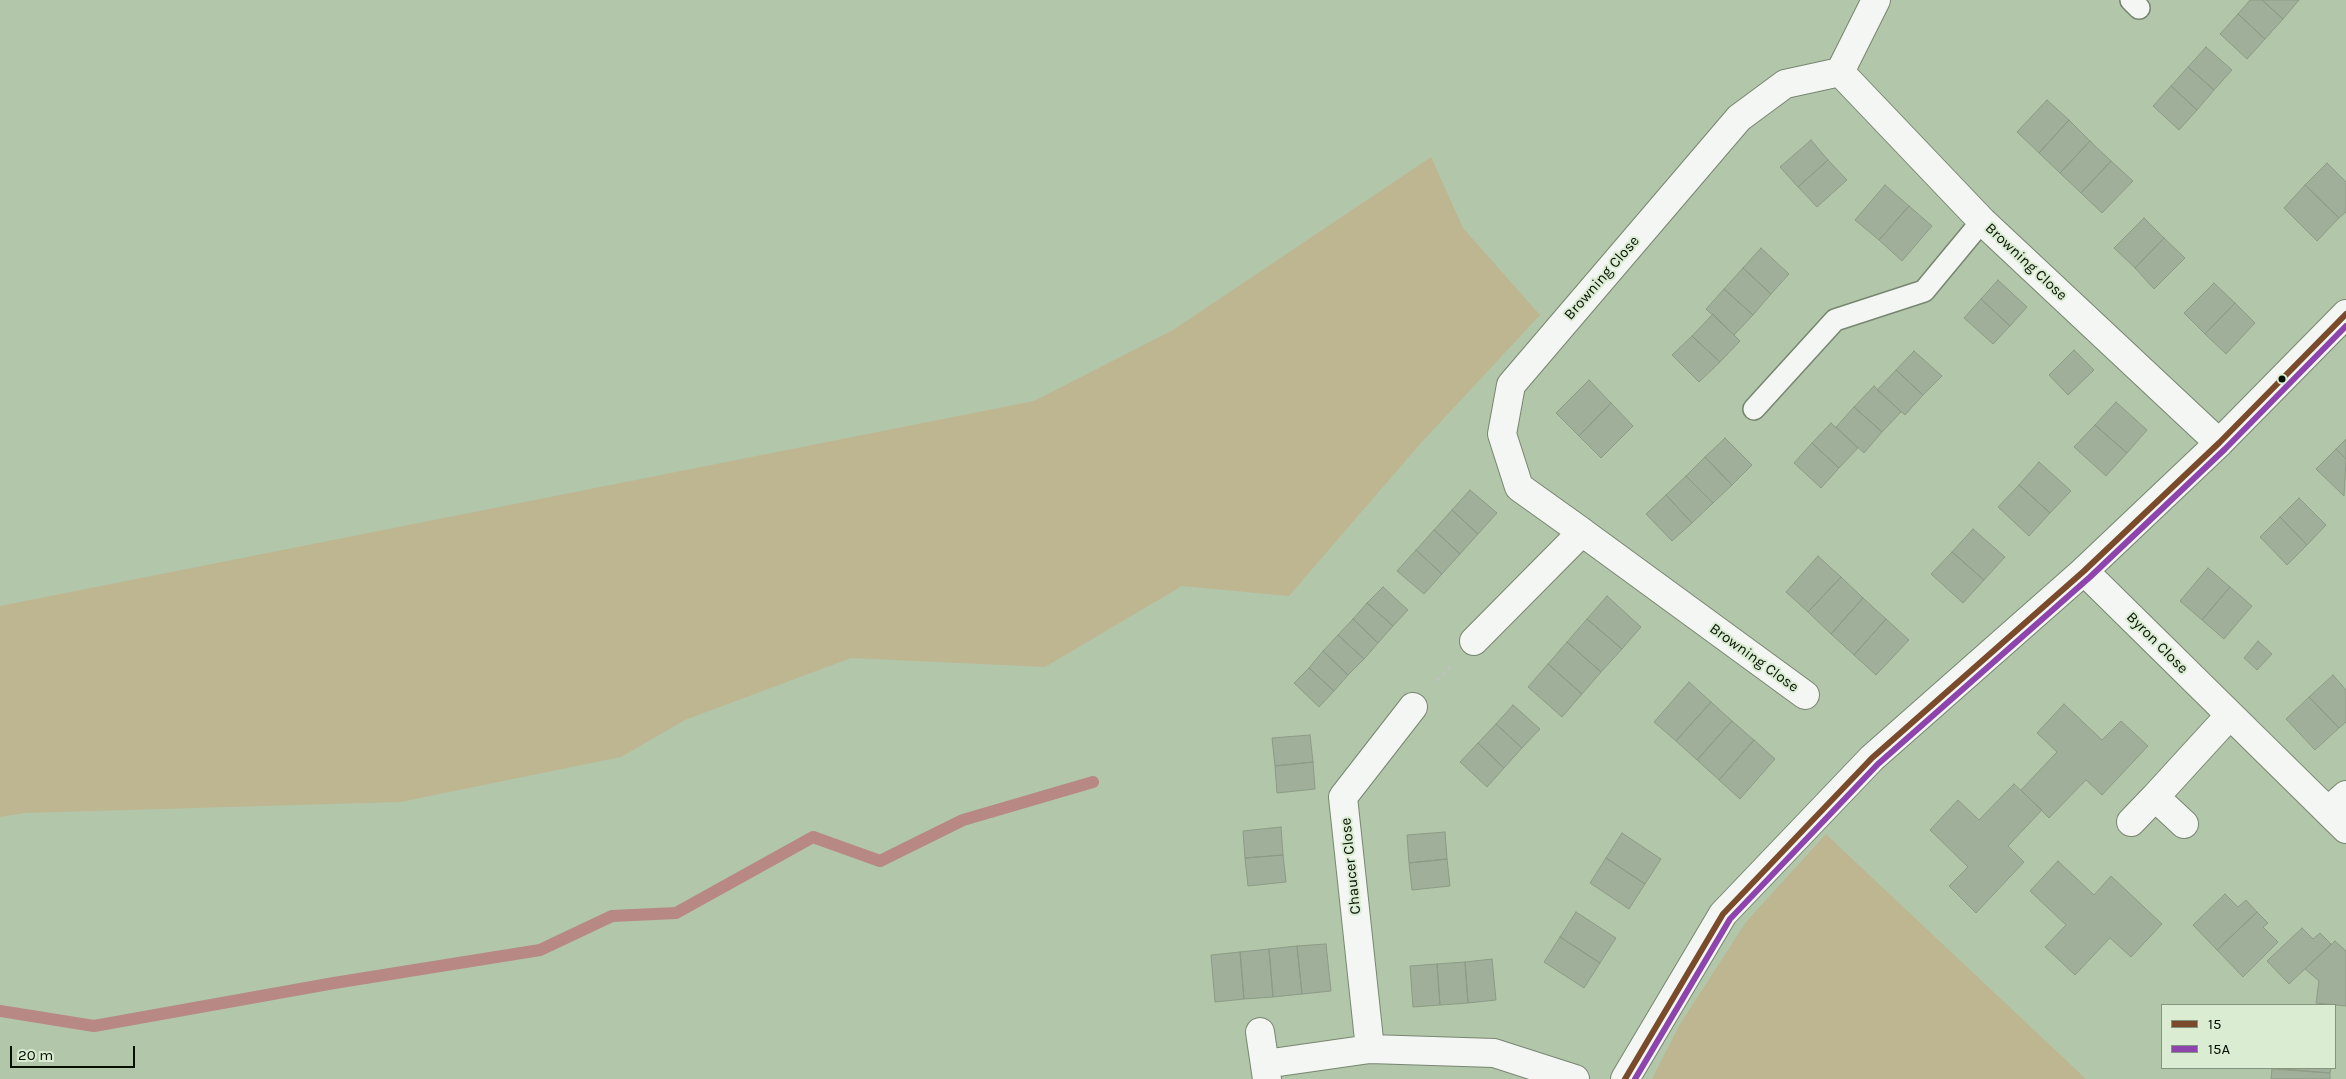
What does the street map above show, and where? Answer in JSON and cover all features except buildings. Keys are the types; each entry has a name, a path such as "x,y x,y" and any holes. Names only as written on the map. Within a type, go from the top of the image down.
{"street":[{"path":"1840,72 1876,0"},
{"name":"Browning Close","path":"1805,696 1519,487 1502,434 1511,385 1739,118 1786,84 1840,72 1982,221 2219,443"},
{"path":"1625,1079 1723,914 1872,758 2084,571 2219,443 2346,314"},
{"path":"1474,641 1582,532"},
{"name":"Byron Close","path":"2084,571 2230,715 2340,812"},
{"name":"Chaucer Close","path":"1370,1049 1343,797 1413,707"},
{"path":"2131,822 2230,715"},
{"path":"2155,797 2184,824"},
{"path":"1260,1032 1266,1071 1370,1049 1494,1053 1575,1079"}],"lane":[{"path":"1754,409 1835,320 1924,290 1982,221"}],"path":[{"path":"1413,707 1474,641"}],"shaded area":[{"path":"1431,157 1463,228 1540,315 1420,444 1289,596 1182,586 1045,667 851,658 685,720 621,757 400,802 25,813 0,817 0,606 1034,401 1173,330"},
{"path":"1826,834 2086,1079 1652,1079 1680,1024 1746,922"}],"waterway":[{"path":"0,1011 94,1026 334,983 540,950 612,916 676,913 813,837 880,861 963,820 1093,782"}],"transit line":[{"name":"15","path":"1625,1079 1723,914 1872,758 2084,571 2219,443 2346,314"},
{"name":"15A","path":"1635,1079 1730,919 1878,764 2090,577 2225,449 2346,326"}]}
